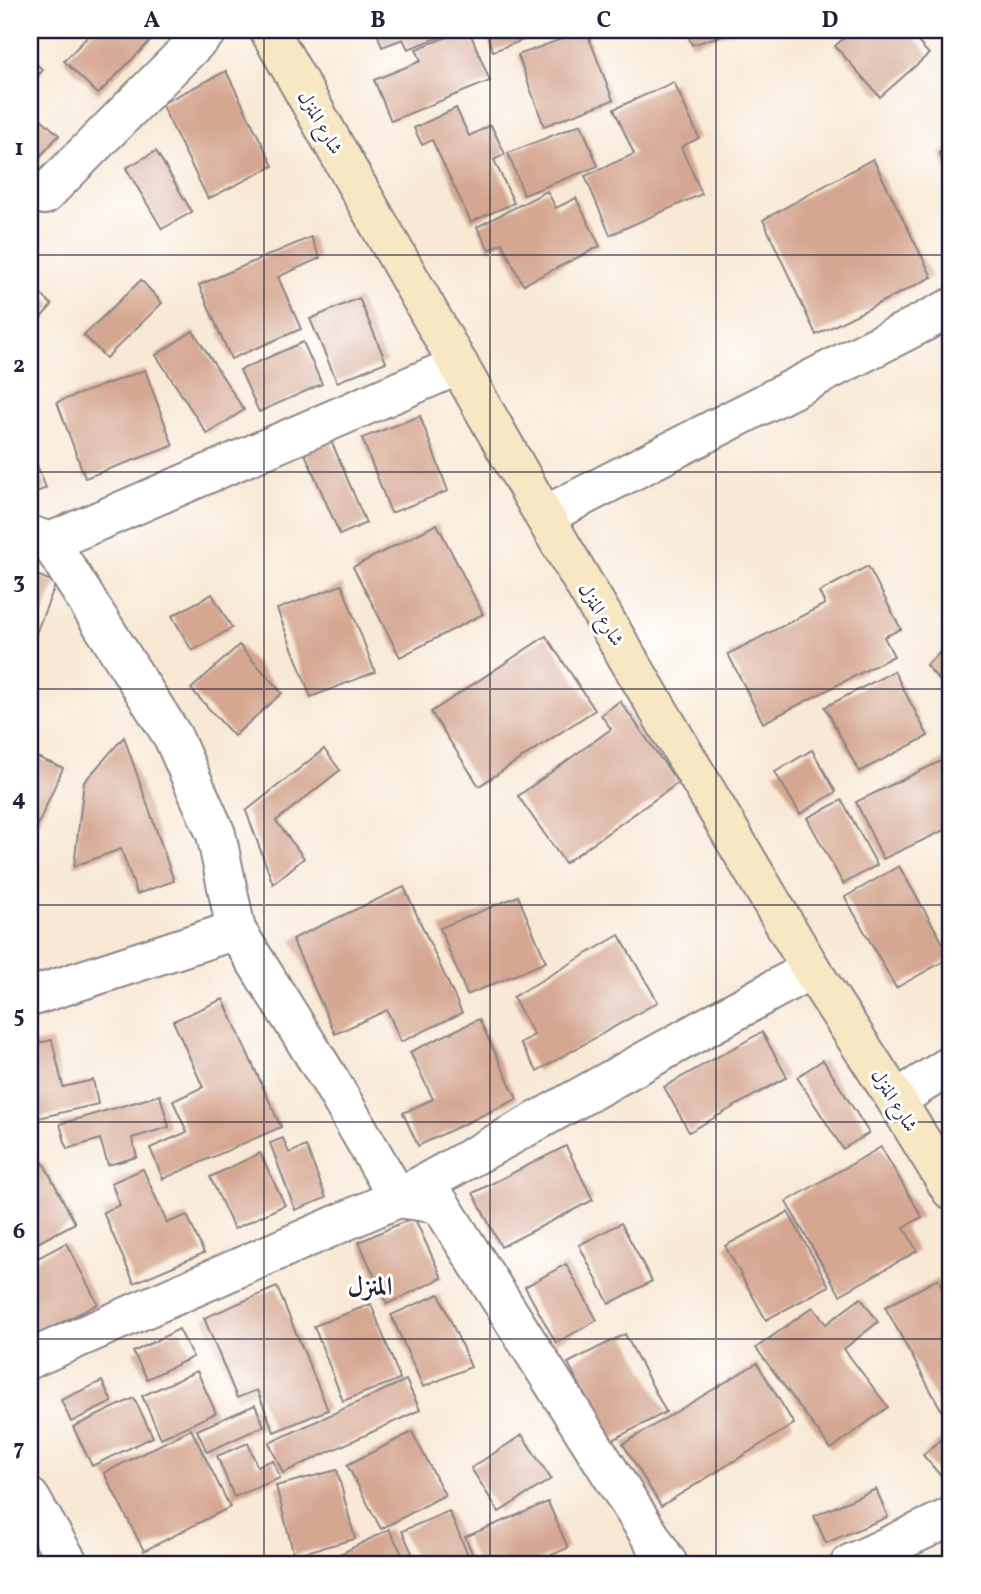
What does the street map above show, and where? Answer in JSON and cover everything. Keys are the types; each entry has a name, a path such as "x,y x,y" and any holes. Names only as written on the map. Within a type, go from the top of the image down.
{"street":[{"path":"44,195 208,30"},
{"name":"شارع المنزل","path":"269,30 544,516 811,969 951,1190"},
{"path":"544,516 951,308"},
{"path":"398,1198 331,1082 236,930 216,834 173,737 40,539 459,365"},
{"path":"30,997 236,930"},
{"path":"30,1359 398,1198 811,969"},
{"path":"896,1100 951,1065"},
{"path":"398,1198 440,1204 668,1564"},
{"path":"30,1498 69,1564"},
{"path":"850,1564 951,1517"}],"building":[{"path":"94,30 161,30 98,94 64,61"},
{"path":"376,30 459,30 408,49 403,39 382,47"},
{"path":"469,30 490,81 391,121 374,80 421,61 416,49"},
{"path":"485,30 551,30 493,51"},
{"path":"586,30 613,100 544,126 518,55"},
{"path":"686,30 738,30 692,45"},
{"path":"853,30 907,30 929,54 880,97 835,46"},
{"path":"30,58 43,70 30,84"},
{"path":"226,71 273,166 208,199 161,104"},
{"path":"674,82 699,138 681,147 702,194 610,235 585,176 634,154 614,109"},
{"path":"456,108 469,136 491,125 505,154 494,160 514,203 471,222 432,140 422,145 414,128"},
{"path":"39,117 59,135 30,168 30,128"},
{"path":"581,124 598,166 524,195 508,153"},
{"path":"951,147 951,181 939,153"},
{"path":"156,151 192,212 162,229 126,168"},
{"path":"873,159 932,277 816,335 763,220"},
{"path":"547,191 556,208 576,198 600,246 523,285 502,243 489,250 477,227"},
{"path":"311,237 320,258 278,277 301,329 231,359 199,285"},
{"path":"141,280 162,303 106,358 84,335"},
{"path":"30,284 52,305 30,330"},
{"path":"359,298 386,362 337,382 310,319"},
{"path":"193,331 244,410 207,434 156,355"},
{"path":"303,342 322,384 259,412 240,370"},
{"path":"145,370 173,446 85,478 57,402"},
{"path":"420,416 448,491 391,513 362,438"},
{"path":"330,438 366,523 340,535 303,449"},
{"path":"35,460 46,488 30,495 30,462"},
{"path":"437,524 483,614 400,657 353,567"},
{"path":"868,566 901,629 884,637 894,656 763,723 728,654 825,604 819,592"},
{"path":"30,572 56,583 30,648"},
{"path":"342,585 375,672 311,697 277,609"},
{"path":"212,594 232,628 192,651 172,616"},
{"path":"546,636 595,710 479,786 431,712"},
{"path":"951,643 951,694 926,665"},
{"path":"239,645 282,693 234,736 191,689"},
{"path":"894,671 928,736 859,772 825,707"},
{"path":"620,701 678,783 565,863 518,796 611,729 601,715"},
{"path":"30,714 40,718 30,740"},
{"path":"124,737 174,881 137,894 121,849 74,866 84,782"},
{"path":"324,749 340,770 276,821 304,858 273,884 246,811"},
{"path":"812,750 836,792 800,814 775,772"},
{"path":"30,754 63,768 36,829 30,826"},
{"path":"951,756 951,827 883,859 856,802"},
{"path":"842,800 877,865 843,884 807,818"},
{"path":"899,866 951,957 896,988 845,897"},
{"path":"404,887 462,1013 401,1042 387,1010 335,1034 292,939"},
{"path":"518,896 546,962 467,995 440,928"},
{"path":"619,935 658,1002 537,1071 520,1043 534,1035 513,997"},
{"path":"223,999 281,1127 163,1179 150,1148 187,1132 173,1101 203,1087 173,1021"},
{"path":"479,1019 517,1099 418,1146 403,1113 433,1099 410,1052"},
{"path":"762,1032 787,1077 689,1132 664,1087"},
{"path":"52,1040 63,1087 93,1080 98,1104 30,1120 30,1045"},
{"path":"823,1060 869,1133 843,1149 797,1077"},
{"path":"160,1095 169,1127 132,1138 137,1157 108,1165 100,1139 67,1149 60,1124"},
{"path":"283,1138 289,1153 306,1146 326,1198 295,1210 270,1143"},
{"path":"566,1146 593,1200 501,1247 473,1193"},
{"path":"881,1147 922,1217 904,1227 917,1251 840,1295 786,1202"},
{"path":"260,1153 285,1205 234,1229 210,1177"},
{"path":"43,1162 75,1223 30,1247 30,1169"},
{"path":"143,1169 167,1223 187,1215 204,1253 134,1283 103,1212 120,1205 111,1183"},
{"path":"788,1212 829,1286 766,1320 725,1246"},
{"path":"414,1217 442,1278 387,1304 359,1242"},
{"path":"621,1223 652,1281 609,1304 579,1245"},
{"path":"66,1243 98,1304 30,1339 30,1262"},
{"path":"566,1264 597,1320 556,1343 525,1287"},
{"path":"938,1279 951,1303 951,1408 943,1413 885,1307"},
{"path":"277,1287 328,1410 274,1432 257,1390 237,1398 204,1318"},
{"path":"439,1294 471,1367 423,1387 391,1315"},
{"path":"861,1298 878,1322 844,1349 888,1407 831,1449 756,1348 813,1307 826,1324"},
{"path":"371,1304 400,1379 343,1401 314,1326"},
{"path":"179,1329 193,1357 147,1379 133,1352"},
{"path":"625,1334 666,1412 609,1442 568,1363"},
{"path":"757,1363 794,1424 661,1506 623,1444"},
{"path":"197,1371 216,1413 161,1438 142,1396"},
{"path":"406,1380 420,1410 283,1473 269,1443"},
{"path":"102,1381 112,1402 71,1422 61,1400"},
{"path":"134,1398 153,1437 92,1466 73,1427"},
{"path":"255,1405 264,1426 207,1452 197,1430"},
{"path":"191,1429 230,1507 144,1551 104,1473"},
{"path":"951,1430 951,1488 923,1455"},
{"path":"412,1432 445,1495 381,1529 347,1465"},
{"path":"522,1435 551,1479 499,1512 471,1468"},
{"path":"248,1443 257,1466 273,1460 280,1478 234,1497 217,1456"},
{"path":"337,1470 355,1539 294,1555 276,1486"},
{"path":"876,1489 888,1517 826,1543 814,1516"},
{"path":"548,1502 568,1548 530,1564 477,1564 465,1537"},
{"path":"449,1511 472,1564 417,1564 402,1531"},
{"path":"389,1529 407,1564 321,1564"}],"district":[{"name":"المنزل","path":"370,1286"}]}
